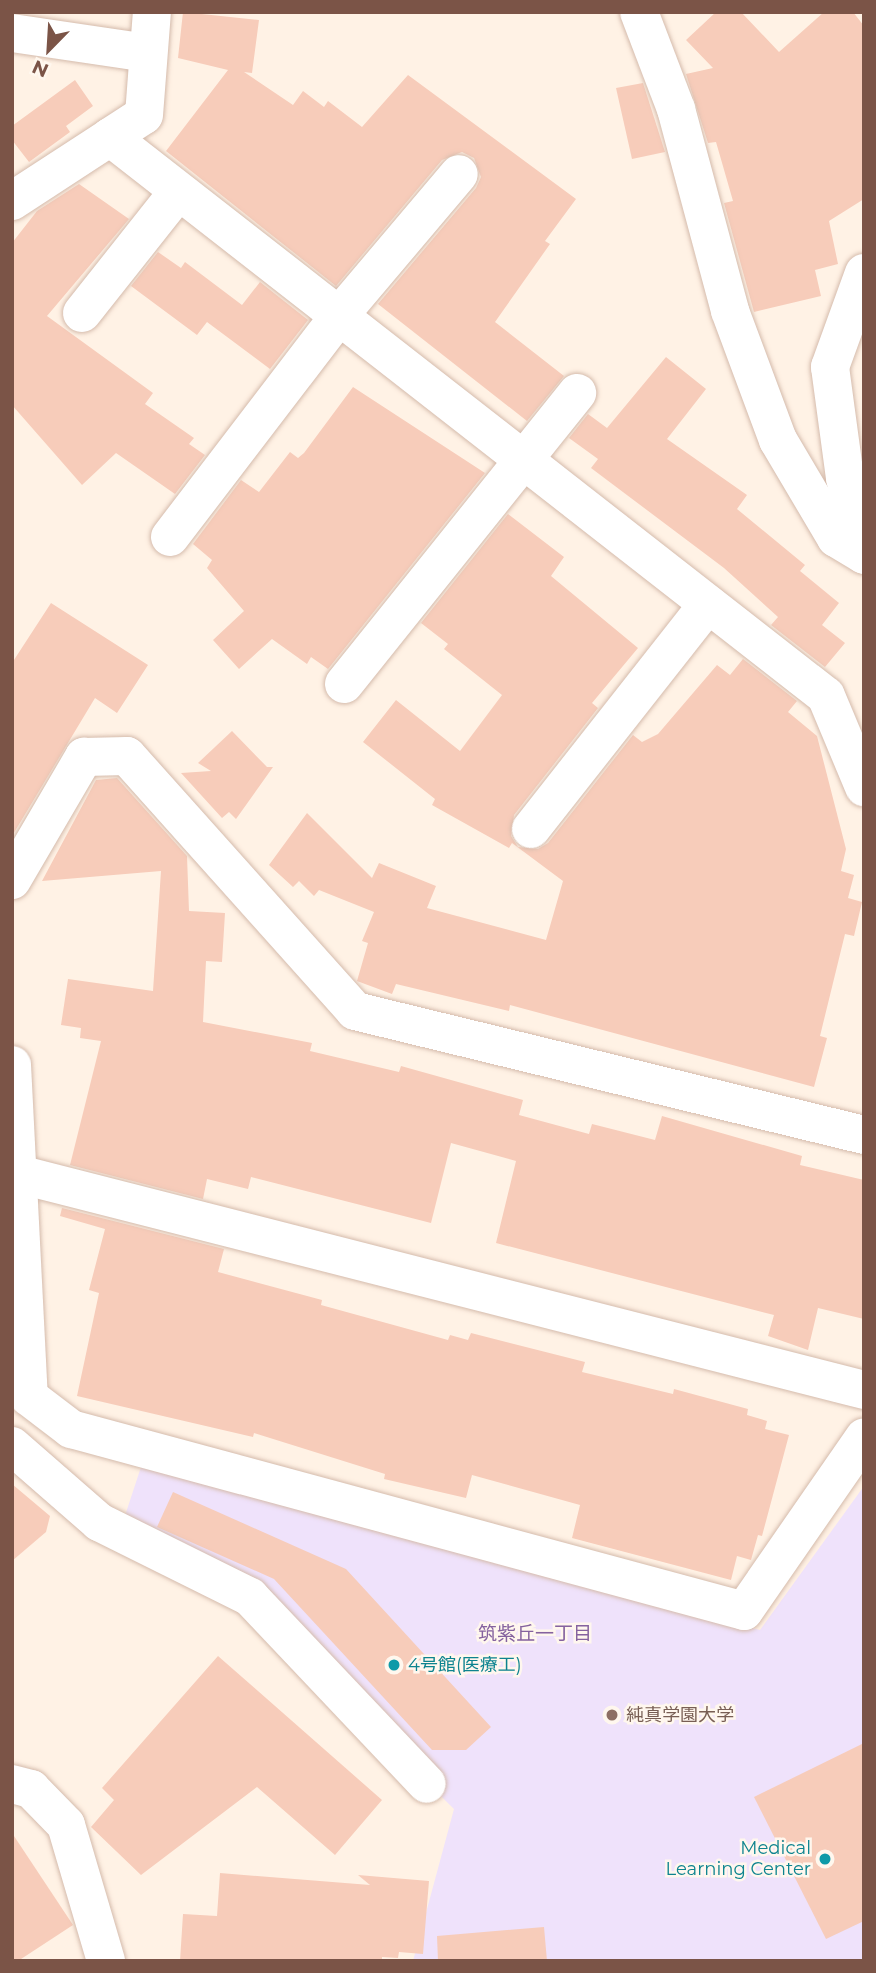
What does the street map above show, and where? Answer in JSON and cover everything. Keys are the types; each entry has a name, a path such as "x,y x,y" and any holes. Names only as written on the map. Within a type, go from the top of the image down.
{"street":[{"path":"12,201 144,116 152,12"},
{"path":"639,12 676,109 730,311 778,440 836,538 864,555"},
{"path":"12,33 148,53"},
{"path":"110,137 826,696 864,787"},
{"path":"170,537 338,317 459,174"},
{"path":"82,313 178,192"},
{"path":"864,273 830,367 845,478 864,555"},
{"path":"344,684 577,393"},
{"path":"531,829 708,604"},
{"path":"12,880 84,757 127,756 355,1012 864,1135"},
{"path":"12,1065 29,1397 71,1429 744,1611 864,1438"},
{"path":"18,1174 864,1390"},
{"path":"47,1412 13,1447 99,1522 250,1597 427,1784"},
{"path":"12,1784 31,1788 65,1825 106,1961"}],"shaded area":[{"name":"純真学園大学","path":"141,1467 760,1630 864,1486 864,1961 413,1961 454,1809 257,1615 115,1546"}],"building":[{"path":"183,12 259,20 252,73 244,72 293,105 303,91 324,107 328,101 362,127 408,75 576,199 545,241 550,244 495,322 564,376 527,421 378,304 476,188 481,177 474,158 462,152 442,160 336,286 166,151 228,70 178,58"},
{"path":"716,12 741,12 779,52 824,12 853,12 864,26 864,199 829,221 838,264 815,270 821,296 754,312 724,203 733,201 716,142 708,143 686,74 713,68 686,40"},
{"path":"75,80 93,106 66,126 70,132 29,162 12,140 12,126"},
{"path":"643,83 665,152 632,159 616,88"},
{"path":"79,184 129,219 47,316 153,393 145,404 194,438 189,444 205,455 175,494 116,453 82,485 12,405 12,243 37,211"},
{"path":"158,252 181,268 185,262 242,305 260,282 308,320 270,369 207,322 197,335 131,286"},
{"path":"666,357 706,389 667,439 747,495 737,509 805,565 800,571 839,603 822,625 845,643 825,667 771,625 778,617 724,568 591,468 598,459 569,438 588,414 607,428"},
{"path":"353,387 485,473 328,669 311,657 307,664 272,639 239,669 213,640 244,611 207,568 212,560 193,544 241,480 259,492 290,452 298,458 304,453"},
{"path":"508,514 564,557 551,576 638,648 592,703 598,708 514,815 511,836 518,847 538,849 548,843 633,735 642,742 658,734 717,665 730,675 743,659 797,701 788,712 817,736 846,849 841,871 854,875 848,898 862,902 854,936 845,934 820,1036 827,1038 814,1087 510,1005 509,1011 396,984 392,994 357,981 368,943 362,941 374,912 319,890 314,896 299,881 293,887 269,865 307,813 372,878 379,863 436,886 427,908 546,940 563,881 512,843 509,848 432,805 435,799 363,742 396,700 460,751 502,695 444,649 448,644 421,623"},
{"path":"51,603 148,665 117,713 95,698 12,836 12,663"},
{"path":"232,731 267,767 273,767 236,819 229,812 222,818 181,773 211,771 198,763"},
{"path":"117,778 187,856 189,911 225,913 222,962 206,961 203,1022 312,1043 310,1051 399,1072 401,1066 523,1100 519,1115 589,1134 592,1124 655,1140 662,1116 802,1156 800,1165 864,1180 864,1319 818,1308 808,1350 768,1336 774,1315 496,1243 516,1161 451,1143 431,1223 251,1177 248,1189 207,1179 203,1199 70,1165 101,1041 80,1038 81,1028 61,1025 68,979 153,991 161,871 42,881 96,780"},
{"path":"62,1208 224,1249 218,1272 322,1300 321,1305 448,1340 450,1335 468,1340 471,1333 585,1362 582,1372 673,1394 674,1389 748,1409 747,1415 767,1421 765,1429 789,1435 762,1536 758,1535 751,1560 737,1556 731,1580 572,1538 580,1505 472,1475 466,1498 384,1479 385,1474 254,1433 253,1437 77,1396 99,1293 89,1290 105,1229 60,1216"},
{"path":"12,1484 50,1516 46,1532 12,1561"},
{"name":"4号館(医療工)","path":"173,1492 346,1569 491,1727 466,1750 432,1750 274,1579 157,1527"},
{"path":"218,1656 382,1800 335,1855 257,1787 141,1875 91,1827 114,1800 102,1788"},
{"name":"Medical Learning Center","path":"864,1743 864,1921 826,1939 754,1797"},
{"path":"12,1833 73,1925 18,1961 12,1961"},
{"path":"220,1873 370,1885 358,1875 429,1881 423,1954 399,1952 398,1958 382,1957 382,1961 180,1961 183,1914 217,1916"},
{"path":"544,1927 547,1961 438,1961 437,1936"}],"place":[{"name":"4号館(医療工)","path":"394,1665"},
{"name":"純真学園大学","path":"612,1715"},
{"name":"Medical Learning Center","path":"825,1859"}],"district":[{"name":"筑紫丘一丁目","path":"535,1634"}]}
